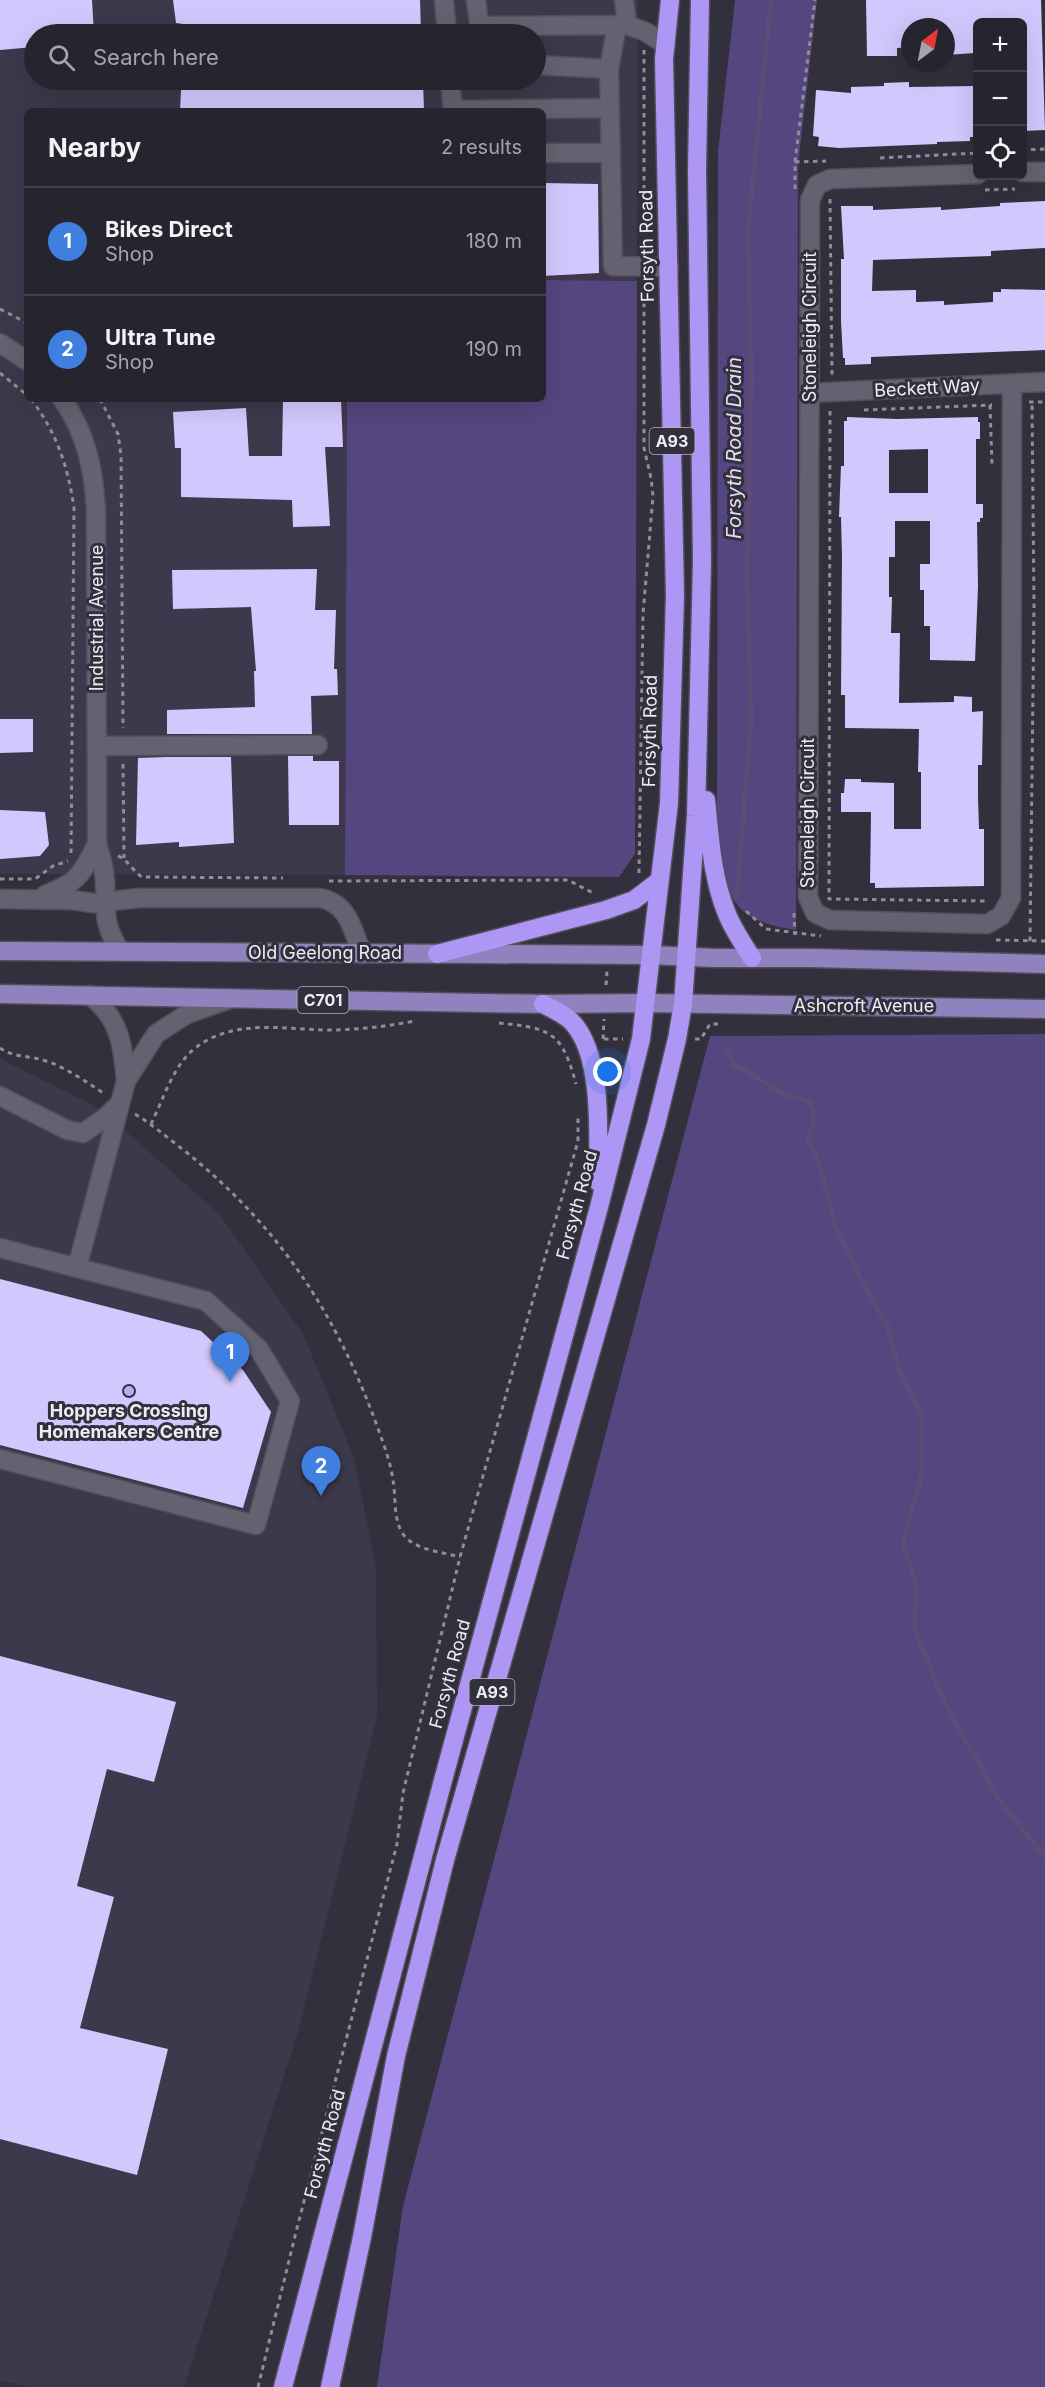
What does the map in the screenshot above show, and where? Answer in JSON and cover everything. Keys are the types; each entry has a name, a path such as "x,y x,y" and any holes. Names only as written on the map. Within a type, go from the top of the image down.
{"highway":[{"name":"Forsyth Road","path":"283,2387 442,1784 599,1208 641,1039 669,803 675,595 666,45 670,0"},
{"name":"A93","path":"330,2387 362,2237 396,2055 445,1860 653,1136 677,1039 683,1004 696,816 702,561 697,170 699,0"},
{"path":"698,733 713,866 728,917 752,958"},
{"path":"437,954 606,910 634,900 648,892 659,881"},
{"path":"543,1004 570,1020 580,1032 586,1046 597,1092 599,1208"}],"main road":[{"name":"Old Geelong Road","path":"0,951 687,957"},
{"path":"687,957 1045,964"},
{"name":"C701","path":"0,994 543,1004 683,1004"},
{"name":"Ashcroft Avenue","path":"683,1004 1045,1009"}],"street":[{"path":"444,0 446,24"},
{"path":"476,0 477,17 481,24"},
{"path":"624,0 629,27 609,69 613,266 669,267"},
{"path":"546,26 629,27 666,45"},
{"path":"546,66 609,69"},
{"path":"451,90 453,108"},
{"path":"546,109 610,108"},
{"path":"546,153 610,153"},
{"path":"1022,181 1045,171"},
{"name":"Stoneleigh Circuit","path":"977,182 830,179 817,185 810,200 808,897 815,913 830,920 987,924 1001,916 1011,898 1012,384"},
{"path":"0,343 24,359"},
{"name":"Beckett Way","path":"809,393 1045,382"},
{"name":"Industrial Avenue","path":"64,402 80,429 94,482 96,511 96,853 104,868 104,903 108,927 121,952"},
{"path":"97,746 318,745"},
{"path":"36,898 67,886 83,872 96,853"},
{"path":"0,899 36,898 104,903 139,898 304,897 327,899 344,909 362,954"},
{"path":"90,995 103,1005 113,1019 123,1047 126,1081"},
{"path":"77,1268 126,1081 146,1048 162,1029 187,1014 233,998"},
{"path":"0,1096 67,1130 83,1133 106,1117 119,1104"},
{"path":"0,1248 206,1301 259,1349 290,1401 256,1525 0,1459"}],"path":[{"path":"629,27 644,266 644,448 653,496 643,614 641,865 638,876"},
{"path":"1027,150 1045,149"},
{"path":"977,182 1022,181"},
{"path":"831,198 829,899 992,901"},
{"path":"0,309 24,321"},
{"path":"0,373 24,393"},
{"path":"33,402 49,424 61,448 69,476 74,508 70,860"},
{"path":"102,402 118,434 121,455 124,858"},
{"path":"1030,940 1034,618 1032,402"},
{"path":"853,411 1045,402"},
{"path":"990,405 993,477"},
{"path":"0,879 35,879 52,866 96,853 124,858 133,870 142,876 290,879"},
{"path":"325,881 568,880 601,898 606,910"},
{"path":"586,1046 603,1039 608,956"},
{"path":"152,1124 180,1065 194,1049 230,1030 263,1028 336,1030 382,1027 422,1019"},
{"path":"496,1022 528,1025 544,1030 557,1040 568,1053 578,1094"},
{"path":"0,1048 7,1054 46,1061 78,1077 152,1124 220,1179 262,1222 320,1302 357,1375 381,1438 393,1479 397,1517 402,1533 414,1544 460,1557"},
{"path":"258,2387 397,1844 404,1793 460,1557 578,1141 578,1106"}],"shaded area":[{"path":"0,0 638,0 637,281 546,280 546,108 24,108 24,402 347,402 345,875 0,874"},
{"path":"735,0 817,0 798,165 796,930 765,923 744,912 729,893 717,863 718,151"},
{"path":"546,280 637,281 635,854 619,877 345,875 347,402 546,402"},
{"path":"1045,1034 1045,2387 377,2387 403,2206 710,1036"},
{"path":"0,1059 101,1109 220,1215 303,1334 353,1455 376,1566 377,1716 297,2035 184,2387 29,2387 0,2380"}],"building":[{"path":"0,0 92,0 93,24 24,24 24,48 0,50"},
{"path":"173,0 420,0 421,24 176,23"},
{"path":"866,0 1041,0 1045,130 1027,131 1027,18 973,18 973,53 955,54 955,18 901,18 901,48 897,48 897,56 867,56"},
{"path":"909,82 909,87 973,86 973,137 970,137 970,141 937,142 937,144 839,148 818,146 819,137 813,136 816,90 851,93 851,87 884,86 884,83"},
{"path":"181,90 423,90 424,108 180,108"},
{"path":"546,183 598,184 599,273 546,276"},
{"path":"1045,201 1045,248 991,251 991,256 873,260 872,291 916,290 916,302 944,301 944,305 993,302 993,292 1001,292 1001,289 1045,290 1045,350 871,357 871,364 845,365 841,321 841,259 844,259 841,206 873,206 873,210 941,207 941,210 1000,206 1000,203"},
{"path":"283,402 341,402 343,447 325,447 330,526 293,527 292,500 181,497 181,448 175,448 173,412 246,408 249,456 282,456"},
{"path":"847,417 897,419 978,417 978,422 980,422 980,439 976,439 976,504 983,504 983,518 977,522 978,587 975,661 930,660 930,626 924,626 924,590 920,590 920,564 930,564 930,521 895,521 895,557 889,557 889,597 892,597 891,633 900,633 899,703 954,702 954,696 972,697 972,712 983,711 982,765 978,765 978,798 979,829 984,829 984,886 875,888 875,883 870,883 871,812 841,812 841,793 844,793 845,779 894,783 894,829 921,829 921,772 918,772 919,729 845,728 845,695 841,695 842,557 841,517 839,517 841,466 844,466 844,421 847,421","holes":["928,449 928,493 889,493 889,450"]},
{"path":"317,569 315,610 336,610 334,669 337,669 338,695 311,696 312,734 167,734 167,710 255,707 254,671 256,671 251,607 173,609 172,570"},
{"path":"0,719 33,719 33,752 0,753"},
{"path":"288,756 313,756 313,761 339,761 339,825 289,825"},
{"path":"231,757 234,843 179,847 179,842 136,845 138,758"},
{"path":"0,810 45,812 49,845 40,856 0,859"},
{"name":"Hoppers Crossing Homemakers Centre","path":"0,1279 201,1331 243,1370 271,1412 243,1508 0,1445"},
{"path":"0,1656 176,1702 154,1782 107,1769 77,1886 114,1897 80,2028 168,2049 137,2175 0,2139"}],"waterway":[{"name":"Forsyth Road Drain","path":"737,896 751,719 747,575 751,379 748,229 771,0"},
{"name":"Forsyth Road Drain","path":"726,1048 734,1064 788,1096 808,1101 813,1111 813,1123 808,1137 819,1165 837,1230 862,1282 888,1327 899,1370 922,1415 922,1473 903,1543 916,1584 915,1630 945,1704 1002,1804 1045,1857"}],"place":[{"name":"Bikes Direct","path":"230,1382"},
{"name":"Hoppers Crossing Homemakers Centre","path":"129,1391"},
{"name":"Ultra Tune","path":"321,1496"}]}
